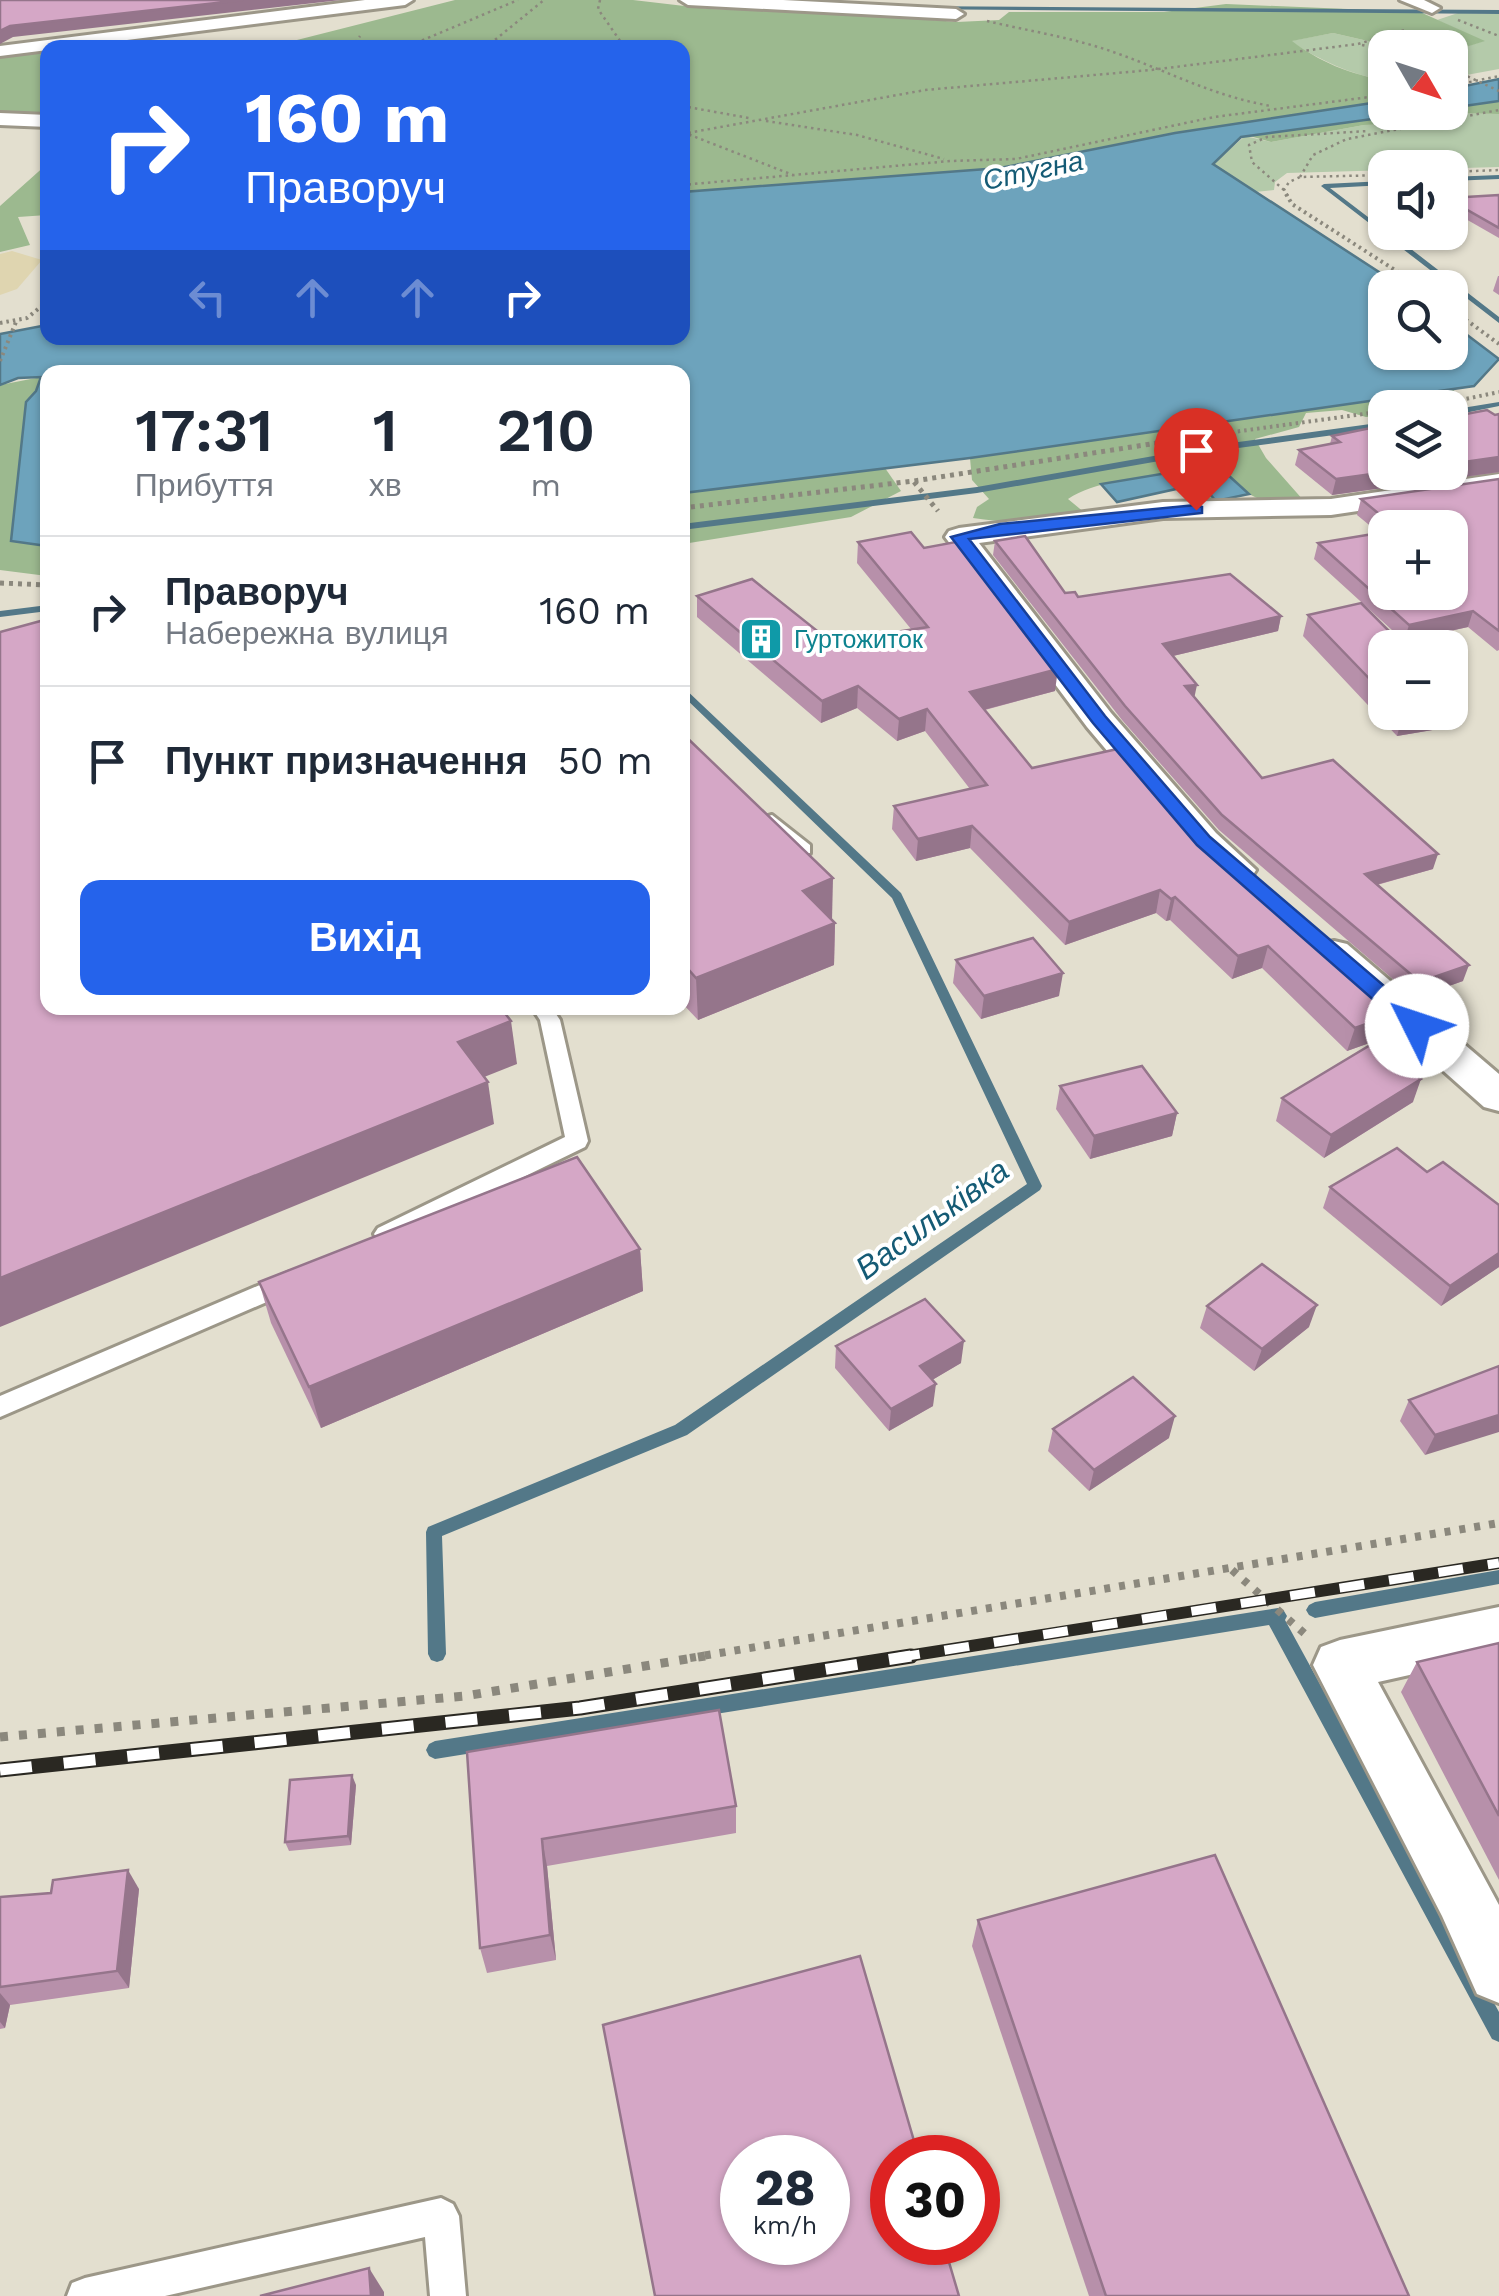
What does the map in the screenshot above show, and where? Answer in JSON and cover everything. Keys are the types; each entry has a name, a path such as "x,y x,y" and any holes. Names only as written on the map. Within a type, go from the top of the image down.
{"street":[{"path":"87,40 405,0"},
{"path":"688,0 956,14"},
{"path":"1408,0 1432,8"},
{"path":"0,51 40,46"},
{"path":"0,119 40,121"},
{"path":"1264,892 1203,841 1125,750 959,537 1163,510 1331,507 1499,482"},
{"path":"1309,931 1499,1097"},
{"path":"1499,1631 1340,1665 1463,1895 1499,1972"}],"lane":[{"path":"763,812 803,849"},
{"path":"367,1244 577,1141 547,1015"},
{"path":"0,1407 314,1269"},
{"path":"84,2296 441,2216 448,2296"}],"path":[{"path":"423,40 518,0"},
{"path":"494,40 544,0"},
{"path":"600,0 598,10 619,40"},
{"path":"956,14 1115,52 1232,99 1277,107"},
{"path":"1450,16 1499,38"},
{"path":"690,132 924,90 1152,70 1358,44 1413,28"},
{"path":"1358,44 1368,46"},
{"path":"1468,76 1499,91"},
{"path":"1468,83 1499,76"},
{"path":"690,184 950,160 1016,159 1277,107 1368,97"},
{"path":"690,107 856,135 950,160"},
{"path":"1468,115 1499,110"},
{"path":"1300,177 1313,155 1347,139 1385,130"},
{"path":"1385,130 1267,137 1249,145 1252,162 1284,190 1292,204 1395,270"},
{"path":"690,135 796,176"},
{"path":"1468,171 1499,170"},
{"path":"1284,190 1300,177 1368,175"},
{"path":"0,323 40,314"},
{"path":"1468,321 1499,344"},
{"path":"0,361 16,322"},
{"path":"1468,398 1499,392"},
{"path":"690,507 914,481 1260,426 1368,413"},
{"path":"914,481 934,506"},
{"path":"0,583 40,585"},
{"path":"0,1737 465,1696 1499,1523"},
{"path":"1231,1569 1340,1665"}],"green space":[{"path":"455,0 633,0 710,9 826,11 957,22 999,20 1009,12 1164,12 1226,4 1420,12 1460,30 1368,30 1368,41 1333,33 1292,41 1336,66 1368,77 1368,104 1175,133 1000,168 690,191 690,40 297,40"},
{"path":"1458,13 1499,14 1499,69 1468,75 1468,46 1483,41 1468,34 1468,30 1437,20"},
{"path":"1333,33 1368,41 1368,76 1336,66 1290,41"},
{"path":"1468,33 1485,41 1468,46"},
{"path":"40,52 40,117 0,115 0,58"},
{"path":"1499,101 1499,114 1468,113 1468,103"},
{"path":"1468,113 1499,114 1499,167 1468,168 1468,150 1368,150 1368,171 1287,173 1275,182 1274,190 1255,192 1213,164 1245,136 1271,142 1368,125 1368,130 1468,130"},
{"path":"1368,116 1368,125 1271,142 1239,133"},
{"path":"40,170 40,215 18,217 30,245 0,252 0,206"},
{"path":"40,377 11,541 40,545 40,575 0,570 0,385"},
{"path":"1447,377 1454,390 1368,390 1368,417 1342,410 1306,413 1299,427 1255,439 1266,458 1304,501 1274,502 1254,497 1216,464 1186,468 1216,501 1191,496 1167,473 1090,488 1068,499 1085,513 1029,522 973,518 977,507 989,499 972,480 970,458 1129,418"},
{"path":"885,468 901,491 851,517 690,543 690,492"}],"sand":[{"path":"12,251 40,262 17,289 0,295 0,254"}],"water":[{"path":"1499,79 1499,101 1468,105 1468,85"},
{"name":"Стугна","path":"1368,104 1368,120 1241,137 1213,164 1376,270 1368,270 1368,370 1468,370 1468,336 1499,359 1474,386 1368,390 1368,401 970,458 690,492 690,365 40,365 40,377 18,378 0,385 0,334 40,326 40,345 690,345 690,191 1000,168 1175,133"},
{"path":"40,380 40,545 11,541 26,402"},
{"path":"1216,464 1249,494 1216,501 1186,467"},
{"path":"1167,473 1185,487 1117,502 1101,484"}],"building":[{"path":"0,0 243,0 10,26 0,31"},
{"path":"1499,195 1499,228 1468,210 1468,197"},
{"path":"1487,410 1499,414 1499,457 1468,461 1468,414"},
{"path":"1368,429 1368,475 1336,479 1299,450 1340,442 1332,436"},
{"path":"1499,479 1499,631 1473,611 1409,625 1392,610 1468,610 1468,510 1374,510 1361,499 1423,490 1468,490 1468,483"},
{"path":"911,532 924,548 961,541 1058,669 970,692 1032,768 1122,748 1192,829 1379,990 1374,992 1397,1013 1355,1028 1268,946 1238,956 1175,897 1171,899 1160,890 1069,922 972,826 918,839 894,806 987,785 927,709 899,719 858,686 822,701 697,596 752,579 831,642 928,627 858,542"},
{"path":"1368,535 1368,588 1318,543"},
{"path":"1025,536 1065,593 1075,592 1078,597 1230,574 1281,616 1163,644 1197,685 1185,686 1262,778 1333,760 1438,854 1365,874 1469,965 1420,982 1222,815 1125,706 995,541"},
{"path":"1361,603 1388,630 1368,630 1368,677 1308,615"},
{"path":"40,621 40,1015 506,1015 511,1021 458,1042 488,1082 0,1278 0,632"},
{"path":"690,741 833,878 803,891 835,923 696,978 690,971"},
{"path":"1033,938 1063,973 984,996 956,960"},
{"path":"1372,1044 1421,1079 1331,1135 1282,1098"},
{"path":"1142,1066 1177,1113 1094,1136 1060,1086"},
{"path":"1397,1148 1427,1172 1443,1162 1499,1205 1499,1253 1450,1286 1330,1187"},
{"path":"577,1157 640,1249 309,1387 259,1282"},
{"path":"1262,1264 1317,1305 1262,1349 1207,1306"},
{"path":"925,1299 964,1341 920,1366 936,1384 891,1409 836,1346"},
{"path":"1499,1366 1499,1415 1435,1435 1409,1400"},
{"path":"1133,1377 1175,1416 1094,1470 1053,1429"},
{"path":"1499,1643 1499,1816 1417,1662"},
{"path":"719,1710 736,1806 542,1839 550,1935 480,1948 467,1752"},
{"path":"352,1775 348,1836 285,1842 290,1780"},
{"path":"1215,1855 1409,2296 1106,2296 978,1920"},
{"path":"128,1870 117,1971 0,1987 0,1897 51,1893 53,1880"},
{"path":"860,1956 912,2135 870,2135 870,2265 950,2265 959,2296 655,2296 603,2025"},
{"path":"369,2268 371,2296 260,2296"}],"waterway":[{"path":"903,7 1499,12"},
{"path":"1468,178 1499,177"},
{"path":"1368,184 1324,186 1368,220"},
{"path":"1407,250 1499,321"},
{"path":"1468,410 1499,404"},
{"path":"690,526 977,490 1216,448 1368,427"},
{"name":"Васильківка","path":"0,614 40,609"},
{"name":"Васильківка","path":"437,1654 434,1532 681,1430 1035,1186 897,896 690,697"},
{"path":"1315,1610 1499,1577"},
{"path":"1273,1617 1278,1616"},
{"path":"435,1750 1273,1617"},
{"path":"1273,1617 1499,2032"}],"railway":[{"path":"895,1658 1499,1563"},
{"path":"0,1770 580,1708 911,1656"}],"place":[{"name":"Гуртожиток","path":"761,639"}],"route":[{"path":"1196,510 1163,510 1063,525 1000,528 959,537 1099,720 1203,841 1417,1026"}]}
